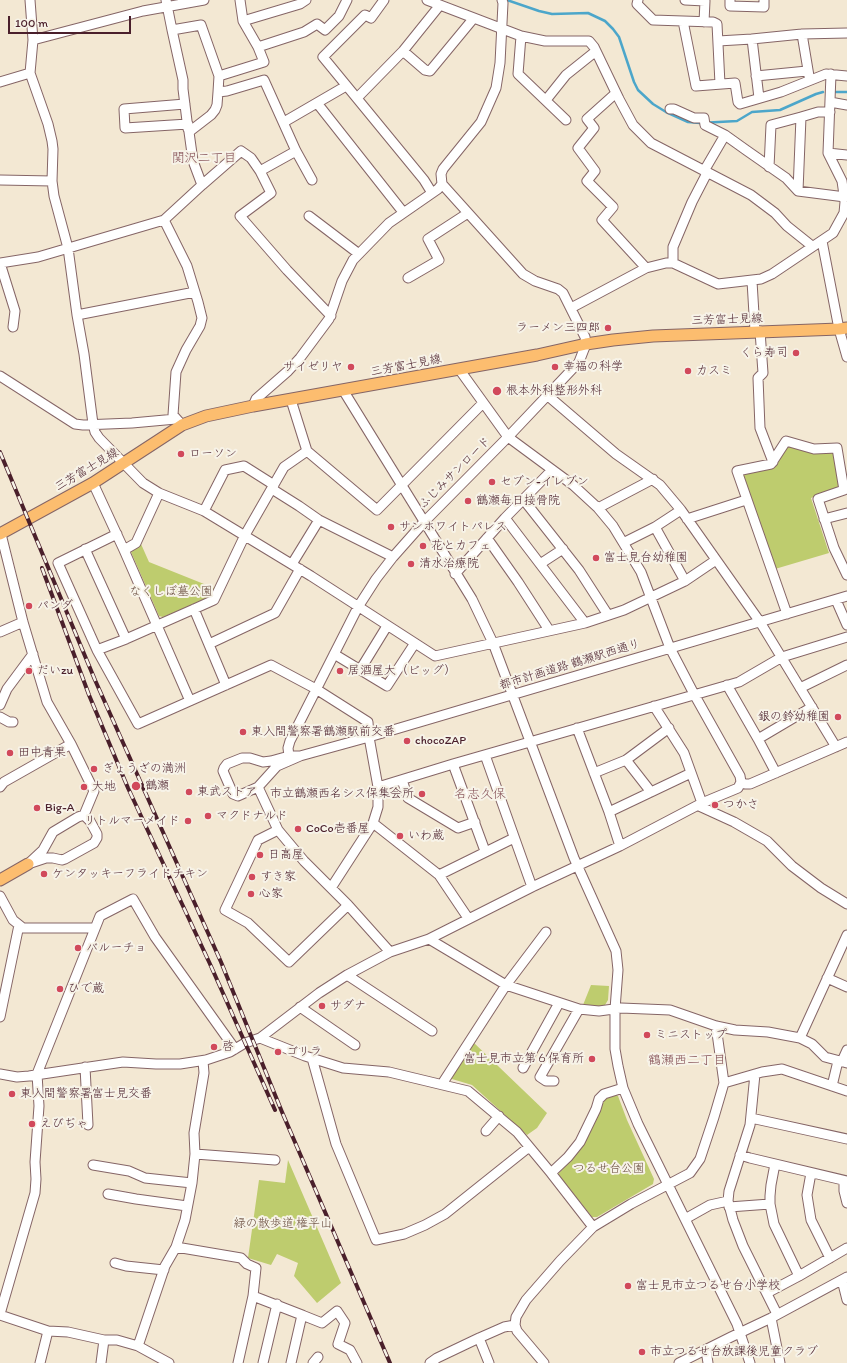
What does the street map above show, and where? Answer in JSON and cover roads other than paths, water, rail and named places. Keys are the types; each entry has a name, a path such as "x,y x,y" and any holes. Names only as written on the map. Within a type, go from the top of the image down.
{"main road":[{"name":"三芳富士見線","path":"0,534 93,483 124,463 179,422 253,406 538,355 586,344 653,336 843,328"},
{"path":"0,880 28,864"}],"street":[{"path":"30,0 33,40 30,73 48,124 52,141 52,181 54,196 68,248 93,424 95,432 99,438 143,482 160,493 204,511 245,535 435,656 585,623 624,610 685,580 716,560"},
{"path":"33,40 143,12 167,4 204,0"},
{"path":"219,76 264,62 243,21 240,0"},
{"path":"243,21 300,4 306,0"},
{"path":"258,48 304,32 317,24 325,30 339,16 347,0"},
{"path":"384,0 371,18 365,15 323,57 424,180 432,193"},
{"path":"427,0 473,19 521,36 546,41 589,41 596,51 633,125 651,143 751,195 775,213 787,226 812,246"},
{"path":"502,0 500,64 496,88 481,122 443,169 441,174 442,184 523,274 535,281 561,291 585,337 586,344"},
{"path":"638,0 637,4 653,20 713,22 717,24 720,84"},
{"path":"686,0 705,1 704,22"},
{"path":"730,0 730,6 764,7 764,0"},
{"path":"167,4 183,80 193,161 202,185"},
{"path":"357,98 403,51 440,5"},
{"path":"403,51 425,70 430,71 473,19"},
{"path":"683,21 696,86 735,83 738,102 740,104 810,81 826,74 847,76"},
{"path":"172,30 201,25 219,76 217,105 215,110 212,115 188,128 125,128 124,109 186,104"},
{"path":"718,41 802,34 847,33"},
{"path":"802,34 810,81"},
{"path":"521,36 518,74 566,120"},
{"path":"752,39 759,98"},
{"path":"546,100 566,75 596,51"},
{"path":"756,76 808,71"},
{"path":"0,82 30,73"},
{"path":"570,308 646,268 666,263 673,264 718,284 761,279 772,274 833,233 844,213 845,197 844,181 828,153 831,74"},
{"path":"218,92 227,91 264,80 296,151 312,180"},
{"path":"284,122 346,86"},
{"path":"616,93 587,119 594,128 578,148 596,170 587,181 613,207 602,220 646,268"},
{"path":"317,102 403,212"},
{"path":"830,102 847,105"},
{"path":"670,109 674,109 694,118 704,118 705,125 725,135 786,178 798,191 845,197"},
{"path":"769,167 771,125 818,112 830,112"},
{"path":"798,191 801,117"},
{"path":"673,264 673,247 692,202 725,135"},
{"path":"13,326 15,311 0,263 28,259 164,220 241,151 252,158 271,193 240,216 287,270 331,316"},
{"path":"260,172 296,151"},
{"path":"828,153 847,156"},
{"path":"0,180 52,181"},
{"path":"253,406 256,399 288,371 300,358 329,319 342,281 353,260 389,223 432,193 442,184"},
{"path":"408,278 439,260 428,239 468,213"},
{"path":"309,216 359,254"},
{"path":"164,220 188,266 202,318 200,326 186,350 176,372 173,415 179,422"},
{"path":"838,224 847,229"},
{"path":"822,241 843,328 847,357"},
{"path":"752,281 762,373 758,378 760,428 773,462"},
{"path":"77,316 195,292"},
{"name":"ふじみサンロード","path":"289,756 288,748 290,742 316,689 358,607 376,579 424,522 580,362 586,344"},
{"path":"0,1074 17,1077 123,1062 180,1064 203,1061 230,1052 245,1043 260,1038 319,992 390,952 429,939 468,918 738,788 741,782 740,776 670,648 642,572 624,542 598,508 573,484 508,437 459,369"},
{"path":"0,376 75,424 179,422"},
{"path":"343,390 472,599 493,643 529,742 577,866 616,951 618,970 615,1009 615,1049 623,1088 638,1124 740,1332 750,1363"},
{"path":"547,395 616,454 660,485 681,510 760,622 836,747"},
{"path":"291,400 307,451 377,510 483,403"},
{"path":"787,614 737,471 771,464 786,441 814,449 837,448 844,490 818,499 834,548 847,575"},
{"path":"97,650 126,639 156,624 214,600 245,535 284,467 307,451"},
{"path":"204,511 226,470 244,466 319,520 393,557"},
{"path":"456,574 505,518 552,470"},
{"path":"598,508 653,479"},
{"path":"93,483 190,701"},
{"path":"124,550 136,543 160,493"},
{"path":"524,499 580,570 608,615"},
{"path":"687,519 746,500"},
{"path":"624,542 656,527 681,510"},
{"path":"824,519 847,513"},
{"path":"505,518 585,623"},
{"path":"209,644 275,613 319,520"},
{"path":"656,527 685,580"},
{"path":"0,534 23,622 47,702 71,744 94,791 84,815 73,819 53,832 43,850 28,864"},
{"path":"117,534 58,563 97,650 138,724 271,665 316,689 368,722 378,787 378,807 373,823 331,888"},
{"path":"487,538 550,630"},
{"path":"85,549 126,639"},
{"path":"540,564 563,549"},
{"name":"都市計画道路 鶴瀬駅西通り","path":"300,756 370,737 847,596"},
{"path":"836,600 847,625"},
{"path":"194,609 226,685"},
{"path":"0,632 23,622"},
{"path":"360,670 387,626"},
{"path":"378,787 739,682 782,657 847,637"},
{"path":"334,654 387,686 415,643"},
{"path":"0,705 7,688 33,654"},
{"path":"800,688 847,665"},
{"path":"728,685 776,773"},
{"path":"654,706 684,753 700,805 767,841 792,866 821,888 847,904"},
{"path":"758,739 812,706"},
{"path":"0,716 9,722 13,722"},
{"path":"577,728 609,812 620,846"},
{"path":"594,773 626,760 669,728"},
{"path":"741,782 750,784 847,742"},
{"path":"0,787 4,782 71,744"},
{"path":"485,755 532,887"},
{"path":"289,756 300,756 277,766 258,787 238,796 233,794 223,771 227,764 245,758 263,762 289,756"},
{"path":"626,760 651,792"},
{"path":"453,764 485,851"},
{"path":"609,812 691,773"},
{"path":"402,780 408,798 458,828 475,822"},
{"path":"258,787 278,830 304,861 348,905 390,952"},
{"path":"28,864 46,858 65,860 94,843 97,838 97,834 90,821 84,815"},
{"path":"373,823 439,875 468,918"},
{"path":"278,830 258,840 225,910 248,923 289,962 348,905"},
{"path":"439,875 514,838"},
{"path":"0,896 13,920 23,928 95,928"},
{"path":"169,1363 138,1346 117,1340 104,1340 68,1332 48,1331 0,1315 35,1193 35,1162 39,1106 38,1074 100,916 133,899 155,937 235,1049"},
{"path":"0,1018 4,981 19,925"},
{"path":"442,1084 506,985 546,932"},
{"path":"800,1038 827,978 845,945 847,935"},
{"path":"429,939 506,985 579,1009 599,1011 621,1008 670,1010 716,1026 735,1030 768,1032 800,1038 812,1044 825,1057 842,1062"},
{"path":"347,975 432,1031"},
{"path":"827,978 847,987"},
{"path":"523,1068 559,1003"},
{"path":"300,1007 355,1045"},
{"path":"542,1090 550,1081 540,1078 579,1009"},
{"path":"544,1363 517,1331 515,1325 516,1317 526,1300 560,1261 593,1227 690,1173 700,1159 724,1084 716,1026"},
{"path":"260,1038 343,1068 389,1072 468,1090 517,1132 593,1227"},
{"path":"832,1086 847,1050"},
{"path":"312,1058 336,1144 376,1240 404,1234 445,1214 529,1147"},
{"path":"138,1346 164,1270 176,1247 184,1220 192,1183 195,1154 194,1133 204,1072 203,1061"},
{"path":"85,1067 88,1125"},
{"path":"724,1084 755,1074 782,1069 847,1091"},
{"path":"755,1074 751,1118 729,1190 729,1204 732,1220 743,1246 767,1293 774,1316 780,1363"},
{"path":"551,1173 568,1157 580,1142 596,1109 599,1099 604,1094 623,1088"},
{"path":"486,1131 499,1116"},
{"path":"751,1118 847,1139"},
{"path":"195,1154 275,1160"},
{"path":"740,1155 846,1181 844,1191 847,1203"},
{"path":"775,1164 771,1185 770,1204 774,1224 799,1276"},
{"path":"93,1165 129,1171 145,1178 192,1183"},
{"path":"811,1173 807,1195 811,1220 830,1258"},
{"path":"108,1194 187,1206"},
{"path":"685,1219 710,1205 770,1204"},
{"path":"176,1247 241,1258 247,1264 256,1268 253,1296 238,1363"},
{"path":"767,1293 847,1248"},
{"path":"115,1263 126,1266 164,1270"},
{"path":"679,1363 774,1316 844,1279 847,1300"},
{"path":"253,1296 277,1304 302,1316 322,1323 337,1310 345,1323 338,1344 350,1350 357,1363"},
{"path":"263,1363 277,1304"},
{"path":"291,1363 302,1316"},
{"path":"430,1363 437,1358 479,1338 504,1327 515,1325"},
{"path":"40,1363 48,1331"},
{"path":"479,1338 489,1363"},
{"path":"101,1363 104,1340"},
{"path":"706,1350 708,1363"}],"waterway":[{"path":"507,0 552,14 588,13 605,21 619,37 638,90 653,104 688,122 700,123 737,121 752,112 780,110 823,92"},
{"path":"836,92 847,92"}],"railway":[{"path":"0,452 95,680 221,962 282,1112 390,1363"},
{"path":"42,568 89,695 128,788 210,964 275,1110"}],"place":[{"name":"ラーメン三四郎","path":"608,328"},
{"name":"くら寿司","path":"796,353"},
{"name":"サイゼリヤ","path":"351,367"},
{"name":"幸福の科学","path":"555,367"},
{"name":"カスミ","path":"688,371"},
{"name":"根本外科整形外科","path":"497,391"},
{"name":"ローソン","path":"181,454"},
{"name":"セブン-イレブン","path":"492,482"},
{"name":"鶴瀬毎日接骨院","path":"468,501"},
{"name":"サンホワイトパレス","path":"391,527"},
{"name":"花とカフェ","path":"423,546"},
{"name":"富士見台幼稚園","path":"596,558"},
{"name":"清水治療院","path":"411,564"},
{"name":"パンダ","path":"29,606"},
{"name":"だいzu","path":"29,671"},
{"name":"居酒屋大（ビッグ）","path":"340,671"},
{"name":"銀の鈴幼稚園","path":"838,717"},
{"name":"東入間警察署鶴瀬駅前交番","path":"243,732"},
{"name":"chocoZAP","path":"407,741"},
{"name":"田中青果","path":"10,753"},
{"name":"ぎょうざの満洲","path":"94,769"},
{"name":"鶴瀬","path":"136,786"},
{"name":"大地","path":"84,787"},
{"name":"東武ストア","path":"189,792"},
{"name":"市立鶴瀬西名シス保集会所","path":"422,794"},
{"name":"つかさ","path":"715,805"},
{"name":"Big-A","path":"37,808"},
{"name":"マクドナルド","path":"208,816"},
{"name":"リトルマーメイド","path":"188,821"},
{"name":"CoCo壱番屋","path":"298,829"},
{"name":"いわ蔵","path":"400,836"},
{"name":"日高屋","path":"260,855"},
{"name":"ケンタッキーフライドチキン","path":"44,874"},
{"name":"すき家","path":"252,877"},
{"name":"心家","path":"251,894"},
{"name":"バルーチョ","path":"78,948"},
{"name":"ひで蔵","path":"60,989"},
{"name":"サダナ","path":"322,1006"},
{"name":"ミニストップ","path":"647,1035"},
{"name":"啓","path":"214,1047"},
{"name":"ゴリラ","path":"278,1052"},
{"name":"富士見市立第６保育所","path":"592,1059"},
{"name":"東入間警察署富士見交番","path":"12,1094"},
{"name":"えびぢゃ","path":"32,1124"},
{"name":"富士見市立つるせ台小学校","path":"628,1286"},
{"name":"市立つるせ台放課後児童クラブ","path":"642,1352"}],"district":[{"name":"関沢二丁目","path":"204,159"},
{"name":"名志久保","path":"480,795"},
{"name":"鶴瀬西二丁目","path":"687,1061"}],"park label":[{"name":"なくしぼ墓公園","path":"171,592"},
{"name":"つるせ台公園","path":"609,1169"},
{"name":"緑の散歩道 権平山","path":"283,1224"}]}
